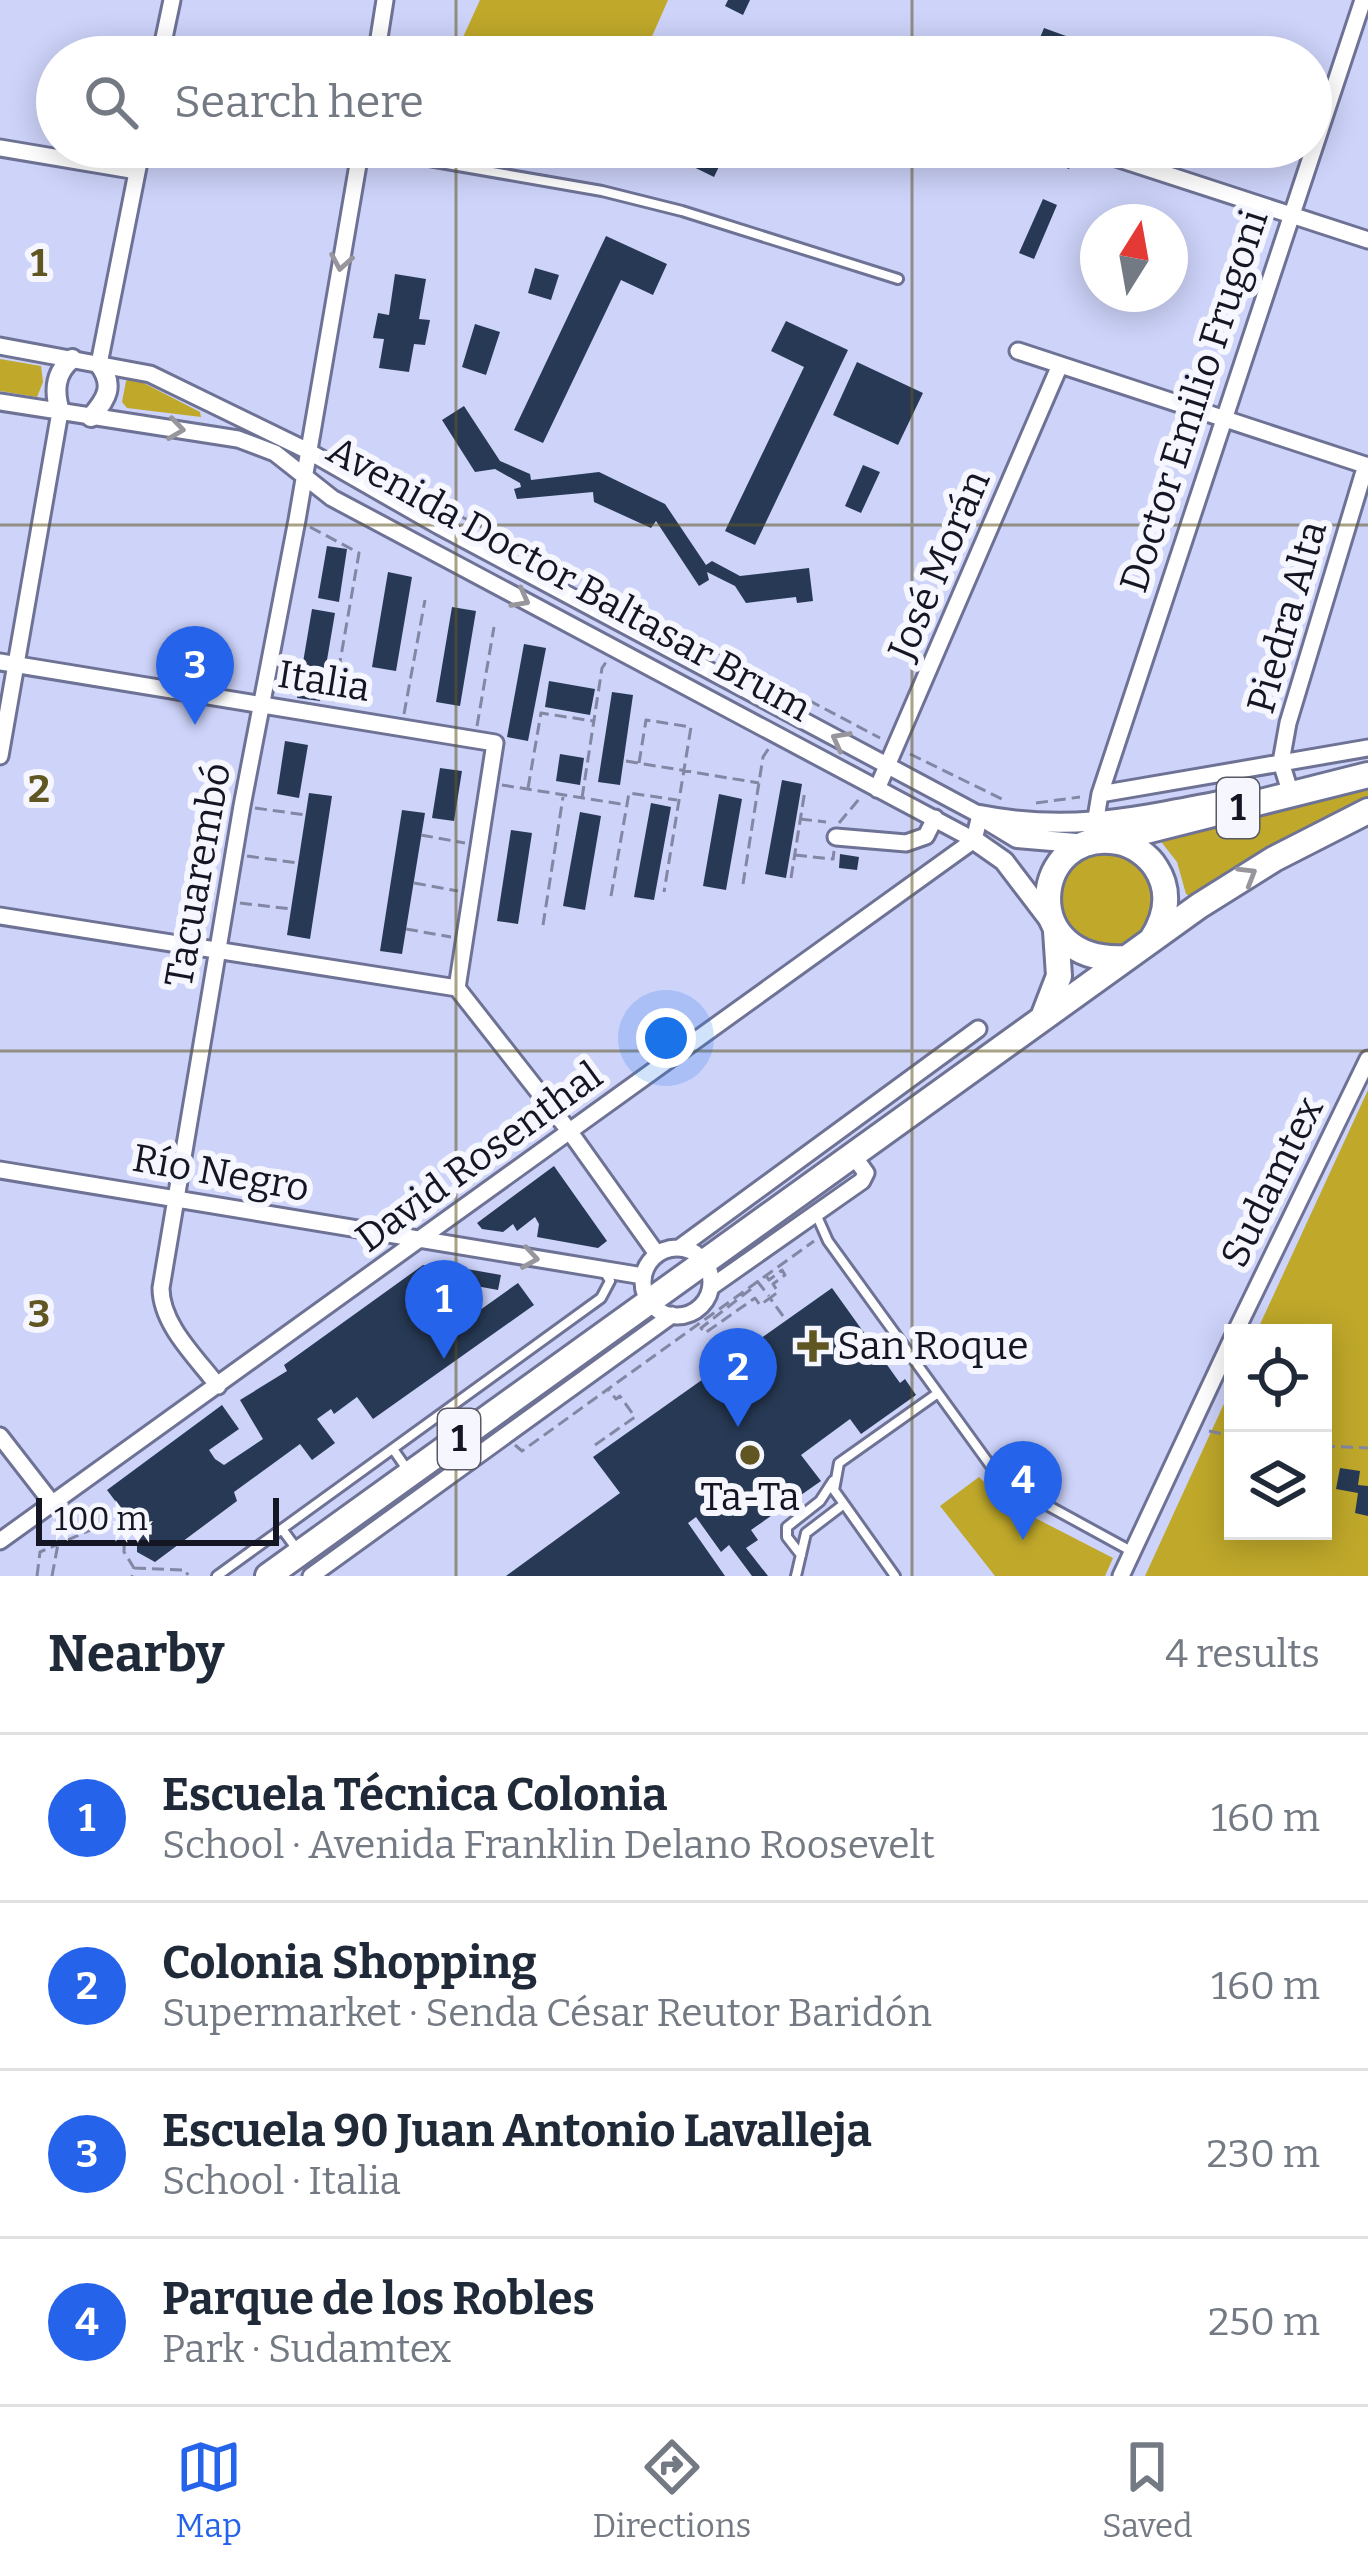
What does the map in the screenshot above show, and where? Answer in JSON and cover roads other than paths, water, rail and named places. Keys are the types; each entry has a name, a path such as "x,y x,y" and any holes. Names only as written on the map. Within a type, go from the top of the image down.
{"main road":[{"name":"Avenida Doctor Baltasar Brum","path":"1096,836 1368,775"},
{"name":"1","path":"268,1576 305,1565 410,1474 441,1467 517,1412 649,1302 705,1261 808,1202 859,1164 917,1108 1151,940 1274,859 1368,812"},
{"path":"1043,1018 1059,976 1047,901 1050,881 1064,858 1096,836 1139,850 1160,876 1165,909 1151,940"},
{"path":"1055,929 1082,953 1126,958"}],"street":[{"path":"164,36 172,0"},
{"path":"379,36 385,0"},
{"name":"Doctor Emilio Frugoni","path":"1332,91 1363,0"},
{"path":"0,148 36,154"},
{"path":"119,168 137,171"},
{"path":"91,417 108,392 107,374 99,364 138,168"},
{"name":"Tacuarembó","path":"218,1386 171,1322 161,1300 242,806 297,520 353,168"},
{"path":"1147,168 1368,240"},
{"name":"Doctor Emilio Frugoni","path":"1096,836 1100,794 1306,168"},
{"name":"Avenida Doctor Baltasar Brum","path":"0,346 150,374 308,451 1017,838 1096,836 1289,788 1331,784"},
{"path":"1018,351 1367,466"},
{"path":"0,756 8,664 60,412 58,374 72,359"},
{"name":"José Morán","path":"877,789 1060,365"},
{"name":"Avenida Doctor Baltasar Brum","path":"0,402 238,439 275,453 332,498 974,840 1004,861 1055,929"},
{"name":"Piedra Alta","path":"1289,788 1281,761 1288,723 1367,466"},
{"name":"Italia","path":"8,664 494,743 457,988"},
{"path":"1100,794 1368,748"},
{"path":"974,840 980,815"},
{"path":"837,831 906,843 926,836 935,818"},
{"name":"David Rosenthal","path":"0,1541 974,840"},
{"path":"0,916 457,988 570,1132 657,1254"},
{"path":"672,1316 649,1302 643,1276 657,1254 679,1248 974,1032 986,1046 1005,1044"},
{"name":"Sudamtex","path":"1239,1324 1368,1059"},
{"path":"931,1063 949,1085"},
{"path":"899,1086 917,1108"},
{"name":"Río Negro","path":"0,1170 643,1276"},
{"path":"305,1565 441,1467 504,1437 517,1412 672,1316 697,1310 711,1287 808,1202 784,1171"},
{"path":"679,1248 705,1261 711,1287"},
{"name":"Sudamtex","path":"1121,1576 1224,1356"},
{"path":"0,1436 52,1503"}],"lane":[{"path":"473,168 602,190 898,279"},
{"path":"808,1202 828,1241 994,1469 1023,1492 1132,1552"},
{"path":"217,1576 601,1298 610,1281 603,1270"},
{"path":"895,1576 834,1490 834,1480 839,1463 938,1393"},
{"path":"393,1449 410,1474"},
{"path":"801,1555 787,1527 820,1501 834,1480"},
{"path":"796,1576 806,1533 844,1504"},
{"path":"281,1529 305,1565"}],"place":[{"name":"Escuela 90 Juan Antonio Lavalleja","path":"195,725"},
{"name":"San Roque","path":"813,1346"},
{"name":"Escuela Técnica Colonia","path":"444,1359"},
{"name":"Colonia Shopping","path":"738,1427"},
{"name":"Ta-Ta","path":"750,1455"},
{"name":"Parque de los Robles","path":"1023,1540"}]}
